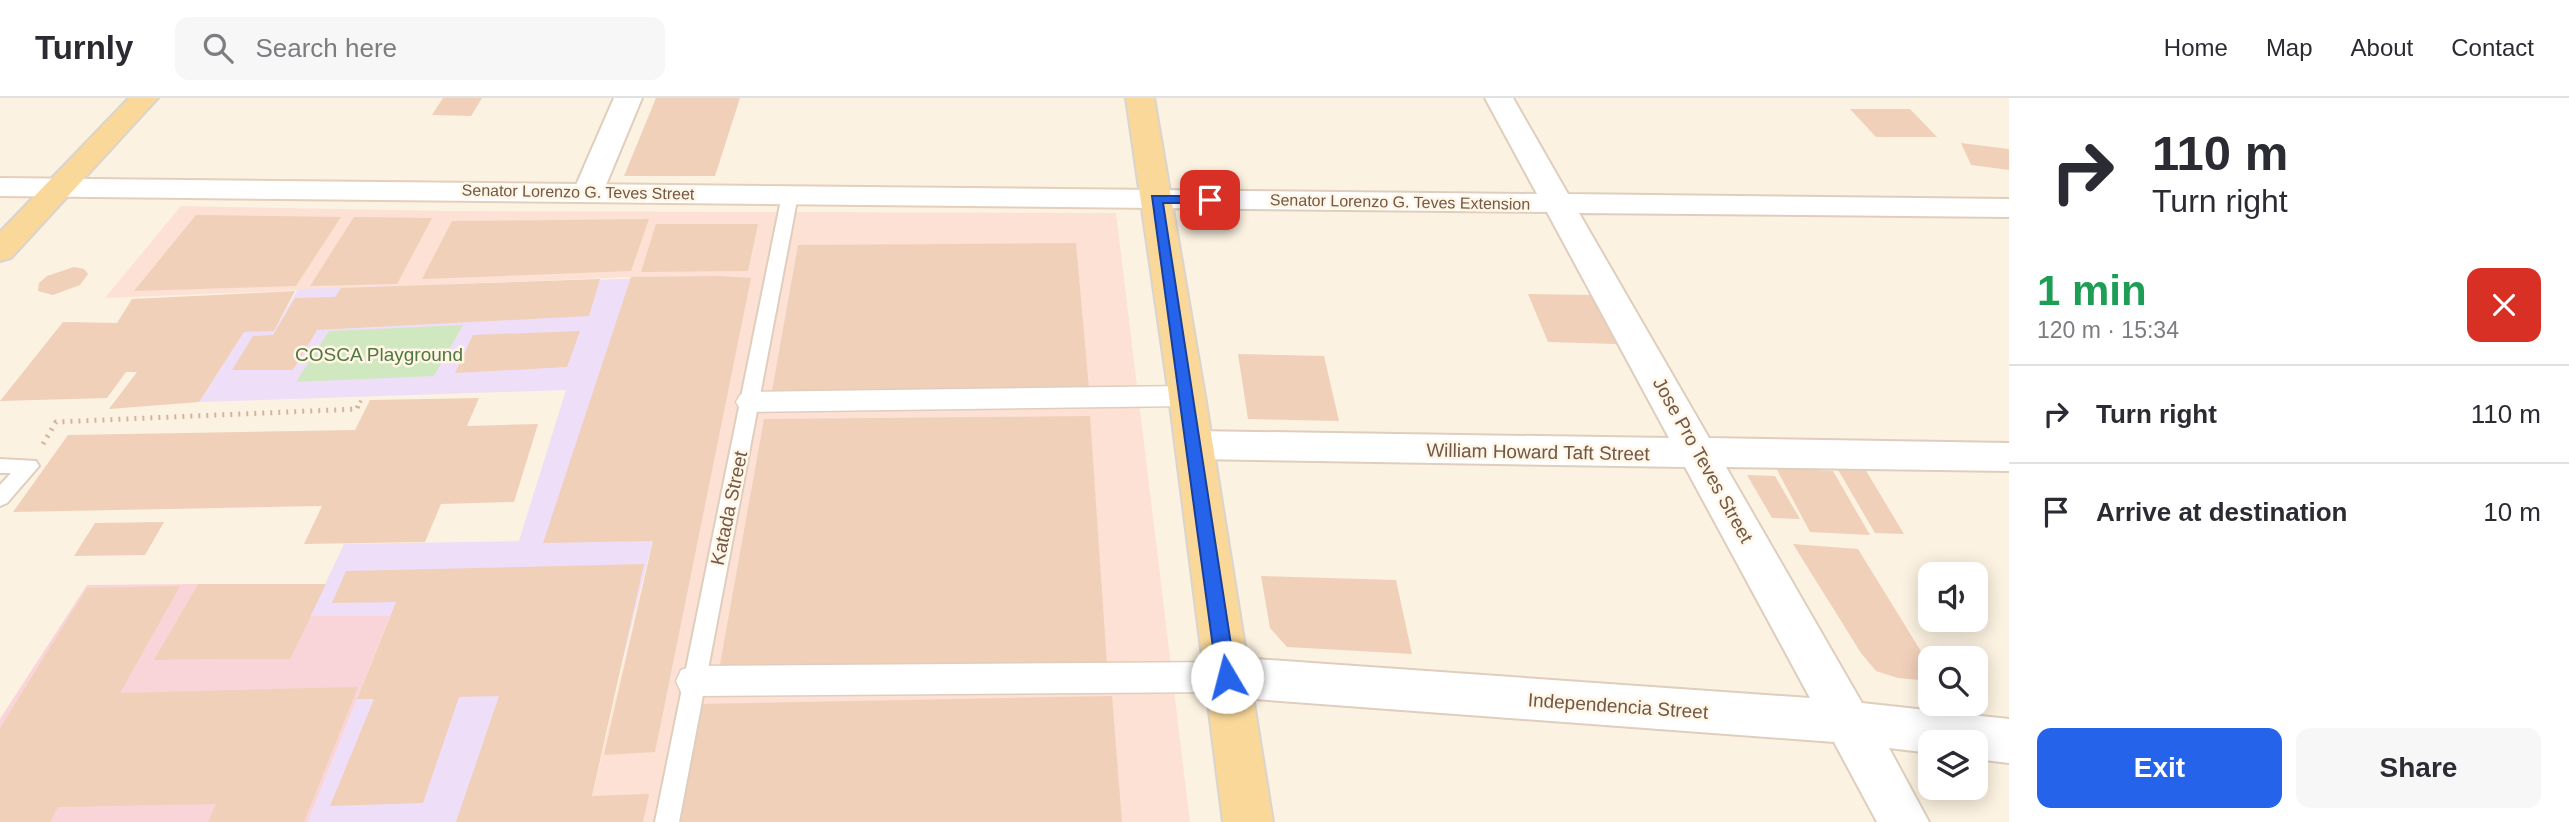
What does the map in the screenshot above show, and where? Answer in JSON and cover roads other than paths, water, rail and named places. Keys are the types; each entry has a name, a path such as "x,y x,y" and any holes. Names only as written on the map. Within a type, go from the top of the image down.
{"main road":[{"path":"0,251 144,98"},
{"path":"1140,98 1188,396 1248,822"}],"street":[{"path":"588,192 628,98"},
{"name":"Jose Pro Teves Street","path":"1499,98 1904,822"},
{"name":"Senator Lorenzo G. Teves Street","path":"0,187 1156,199"},
{"name":"Senator Lorenzo G. Teves Extension","path":"1156,199 2009,208"},
{"path":"750,402 1188,396"},
{"name":"William Howard Taft Street","path":"1194,445 1700,455 2009,457"},
{"path":"694,681 1227,677"},
{"name":"Independencia Street","path":"1227,677 1847,722 2009,741"}],"lane":[{"name":"Katada Street","path":"667,822 790,195"},
{"path":"0,466 29,466 0,498"}],"park label":[{"name":"COSCA Playground","path":"379,354"}]}
